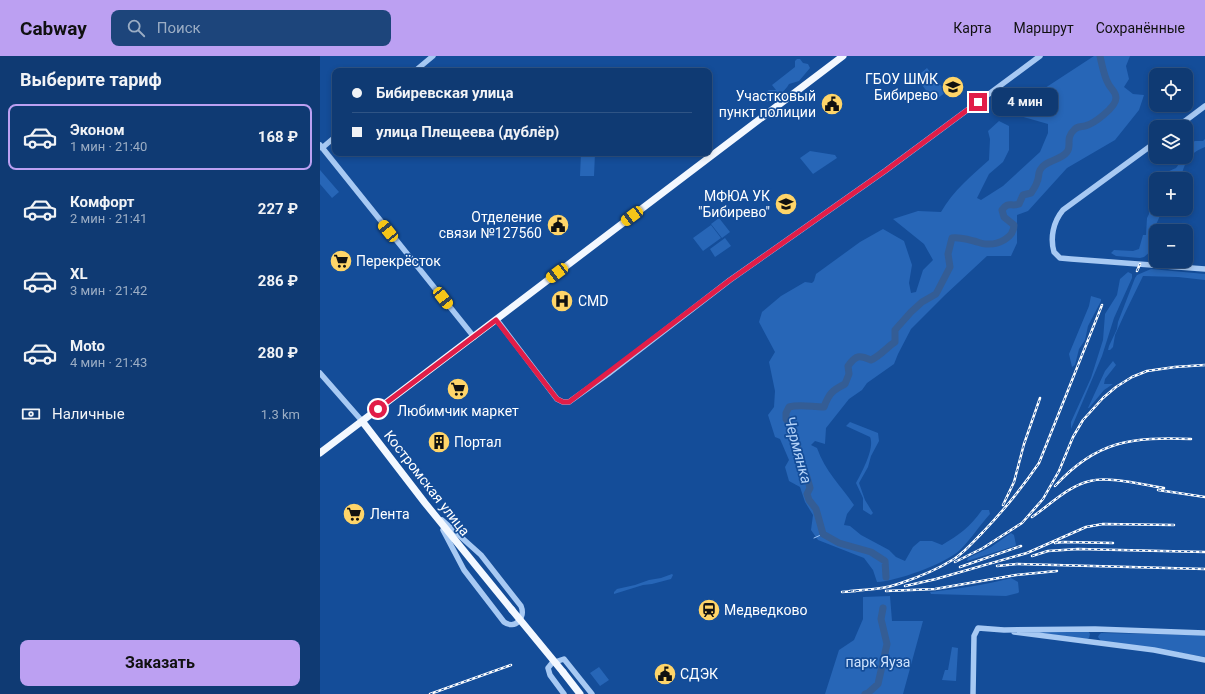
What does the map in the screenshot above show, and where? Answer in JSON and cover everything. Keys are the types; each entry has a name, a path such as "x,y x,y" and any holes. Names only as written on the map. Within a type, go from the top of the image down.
{"main road":[{"path":"712,155 843,56"},
{"path":"320,453 711,156"},
{"name":"Костромская улица","path":"362,421 425,503 580,694"}],"street":[{"path":"419,68 433,56"},
{"path":"496,320 557,399 563,402 569,402 730,280 885,171 1040,56"},
{"path":"1186,120 1205,106"},
{"path":"332,139 321,146 474,337"},
{"path":"1149,147 1063,210 1058,216 1054,227 1052,238 1054,252 1060,258 1205,268"},
{"name":"Костромская улица","path":"320,373 362,421"},
{"path":"425,503 450,528 481,555 521,606 523,613 519,621 510,624 504,622 464,570 451,543 434,514"},
{"path":"973,694 974,636 978,628 1004,630 1087,629 1205,633"},
{"path":"1087,629 1093,637 1101,642 1205,660"},
{"path":"1004,630 1093,637 1101,642"},
{"path":"1093,637 1103,630"},
{"path":"564,694 550,675 548,668 552,663 564,659 592,694"}],"green space":[{"path":"1094,56 1130,56 1126,66 1129,79 1124,87 1133,94 1144,95 1139,110 1115,140 1067,168 1028,211 1017,215 1017,243 1011,256 987,256 945,295 911,329 894,364 867,383 862,390 849,399 826,428 825,444 815,441 811,445 817,448 824,464 854,505 847,514 844,525 850,526 861,535 889,550 896,557 905,561 913,547 920,541 932,541 942,545 964,530 982,510 989,510 990,514 964,546 944,561 896,579 877,582 873,570 864,558 818,540 811,530 813,515 805,502 800,487 789,481 785,467 789,460 780,439 775,437 768,415 774,407 775,391 769,362 775,352 759,322 762,312 781,296 805,282 812,283 816,274 860,242 883,229 904,241 912,265 909,283 911,293 916,292 923,270 933,260 924,244 893,219 918,211 941,212 946,204 969,178 989,160 990,139 988,131 999,121 1009,126 1009,150 1003,162 989,174 977,198 981,200 1003,186 1040,152 1048,133 1048,124 1020,116 1019,105"},
{"path":"800,59 803,63 808,64 810,68 799,81 789,84 780,94 768,102 766,100 765,93 769,90 776,90 772,85 795,67 795,61"},
{"path":"927,68 946,92 934,101 916,77"},
{"path":"1205,139 1205,147 1199,149 1193,154 1193,142 1203,141"},
{"path":"810,151 835,155 837,158 813,174 800,158"},
{"path":"581,156 595,156 594,176 580,176"},
{"path":"1179,164 1186,164 1183,172 1167,172 1176,168"},
{"path":"320,170 339,192 332,198 320,184"},
{"path":"1149,214 1149,216 1160,216 1156,224 1149,224 1149,253 1140,258 1116,256 1111,253 1114,250 1133,251 1139,249 1143,235 1146,235 1147,218"},
{"path":"719,218 730,232 722,238 711,224"},
{"path":"711,225 721,238 703,251 693,238"},
{"path":"725,238 731,246 715,257 710,249"},
{"path":"1151,269 1205,274 1205,280 1178,277 1143,276 1115,335 1113,347 1108,350 1135,278 1137,275"},
{"path":"1128,272 1132,274 1132,278 1114,318 1102,356 1071,429 1071,422 1091,378 1103,340 1105,314 1117,295 1120,279"},
{"path":"1091,296 1101,299 1101,301 1088,326 1085,340 1079,349 1075,365 1072,367 1069,354 1089,306"},
{"path":"1113,361 1116,365 1105,379 1104,384 1113,384 1104,390 1088,408 1105,371"},
{"path":"850,422 878,433 879,441 871,456 868,467 859,483 865,500 873,513 871,515 863,510 863,498 856,483 867,460 871,447 870,437 846,426"},
{"path":"1011,533 1014,535 1015,546 967,561 968,558 991,547"},
{"path":"672,574 671,579 643,585 614,594 617,589"},
{"path":"1011,578 1018,582 1019,592 1006,596 931,594 930,592 991,583"},
{"name":"парк Яуза","path":"890,596 892,621 923,621 903,694 825,694 839,650 854,640 863,619 863,597"},
{"path":"1024,631 1088,631 1090,634 1089,638 1087,639"},
{"path":"1101,633 1205,635 1205,657 1101,641 1098,637"},
{"path":"952,647 958,648 956,681 942,680 945,670 948,670"},
{"path":"599,667 609,680 600,686 590,673"}],"waterway":[{"name":"Чермянка","path":"886,577 885,561 871,552 839,543 823,534 816,509 809,500 807,494 810,488 807,477 800,463 798,448 792,435 791,426 786,419 786,413 789,407 793,406 824,407 832,392 845,384 849,374 848,366 853,360 858,357 871,360 895,342 895,330 922,302 936,294 950,267 948,254 952,238 963,238 983,244 991,244 1000,242 1011,234 1014,225 1004,217 1002,210 1004,207 1019,204 1023,195 1031,193 1036,185 1039,172 1042,167 1045,164 1061,157 1067,152 1071,133 1078,127 1089,125 1099,119 1115,102 1115,94 1103,71 1100,56"},
{"path":"814,538 823,534"},
{"name":"Чермянка","path":"865,694 878,684 887,644 881,619 883,608"}],"railway":[{"path":"1137,271 1140,264"},
{"path":"850,591 889,587 942,566 954,559 973,543 998,515 1039,463 1102,305"},
{"path":"955,562 983,548 1022,523 1043,499 1059,471 1073,437 1083,420 1103,398 1116,387 1132,377 1147,371 1205,365"},
{"path":"1003,505 1014,482 1024,444 1040,398"},
{"path":"1055,486 1070,471 1086,459 1101,450 1117,444 1151,439 1191,439"},
{"path":"1032,517 1067,491 1082,483 1090,481 1116,480 1164,488"},
{"path":"1158,490 1205,497"},
{"path":"905,586 936,579 1027,553 1086,527 1103,524 1174,525"},
{"path":"1055,543 1113,543"},
{"path":"960,567 1021,546"},
{"path":"1032,556 1048,551 1078,549 1205,552"},
{"path":"997,566 1017,564 1205,569"},
{"path":"886,591 935,589 1016,575 1057,571"},
{"path":"842,592 856,591"},
{"path":"430,694 511,665"}],"place":[{"name":"ГБОУ ШМК Бибирево","path":"953,87"},
{"name":"Участковый пункт полиции","path":"832,104"},
{"name":"МФЮА УК \"Бибирево\"","path":"786,204"},
{"name":"Отделение связи №127560","path":"558,225"},
{"name":"Перекрёсток","path":"341,261"},
{"name":"CMD","path":"562,301"},
{"name":"Любимчик маркет","path":"458,389"},
{"name":"Портал","path":"439,442"},
{"name":"Лента","path":"354,514"},
{"name":"Медведково","path":"709,610"},
{"name":"СДЭК","path":"665,674"}],"route":[{"path":"378,409 496,320 557,399 563,402 569,402 608,374 730,280 885,171 978,102"}]}
